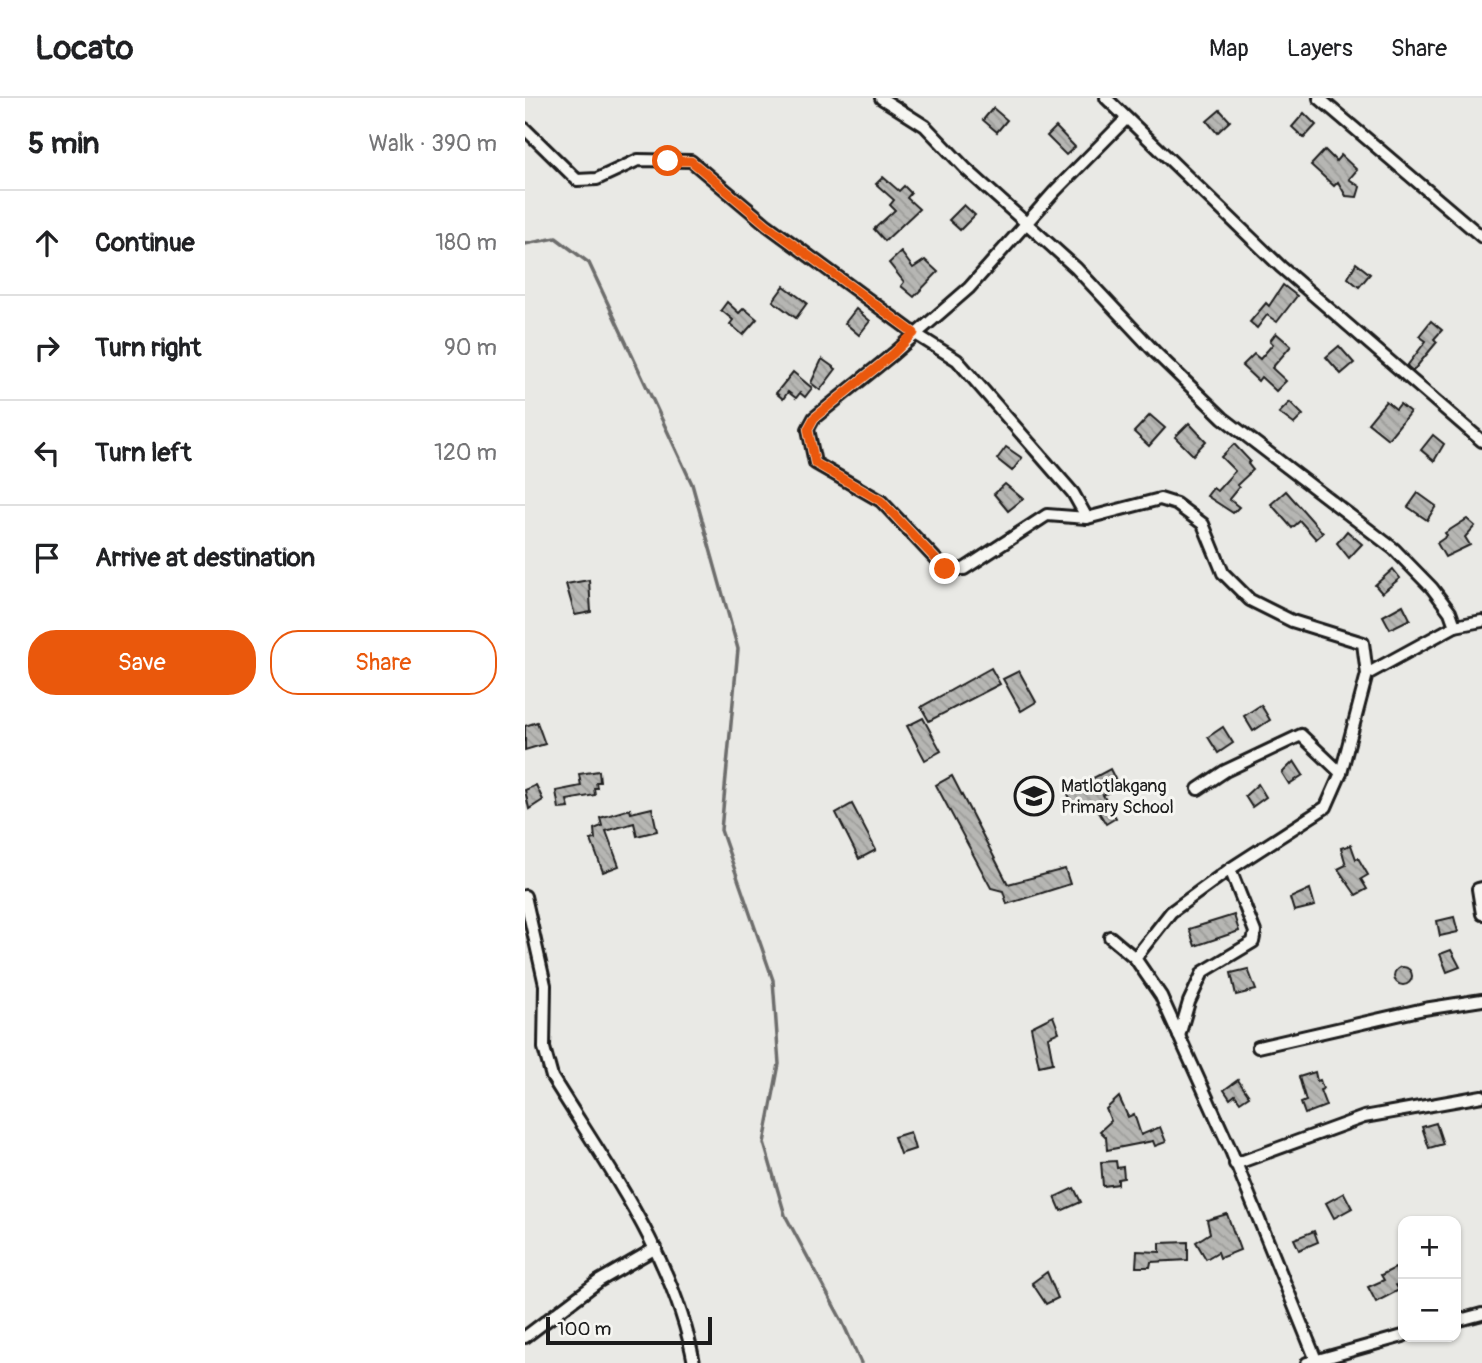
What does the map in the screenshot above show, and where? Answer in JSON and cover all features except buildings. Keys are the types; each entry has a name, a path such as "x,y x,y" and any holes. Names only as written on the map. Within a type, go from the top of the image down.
{"street":[{"path":"881,98 925,126 1076,268 1155,352 1223,418 1394,549 1432,588 1450,612 1455,626"},
{"path":"1106,98 1280,267 1482,441"},
{"path":"1319,98 1482,237"},
{"path":"1126,119 1098,145 969,288 814,418 808,429 815,463 881,501 945,569 964,569 1047,515 1087,517 1160,499 1176,504 1203,524 1223,573 1251,600 1293,621 1363,643 1367,674 1341,773 1327,807 1230,869 1171,912 1135,958"},
{"path":"525,130 577,180 597,178 638,160 691,161 767,225 914,333 957,360 1073,493 1087,517"},
{"path":"1367,674 1455,626 1482,621"},
{"path":"1198,789 1225,771 1301,735 1341,773"},
{"path":"1179,1037 1189,1002 1203,972 1253,942 1255,932 1230,869"},
{"path":"1482,888 1478,889 1482,914"},
{"path":"525,896 545,985 544,1048 552,1077 656,1248 688,1331 694,1363"},
{"path":"1110,937 1135,958 1161,996 1235,1164 1311,1362 1398,1337"},
{"path":"1258,1047 1425,1009 1482,1000"},
{"path":"1235,1164 1364,1117 1482,1096"},
{"path":"525,1337 599,1282 656,1248"},
{"path":"1461,1320 1482,1314"}],"waterway":[{"path":"525,244 556,238 589,263 692,484 738,649 721,830 773,980 779,1064 764,1143 785,1215 842,1321 861,1363"}],"place":[{"name":"Matlotlakgang Primary School","path":"1034,796"}],"route":[{"path":"668,161 691,161 767,225 914,333 893,354 814,418 808,429 815,463 881,501 934,561 945,569"}]}
